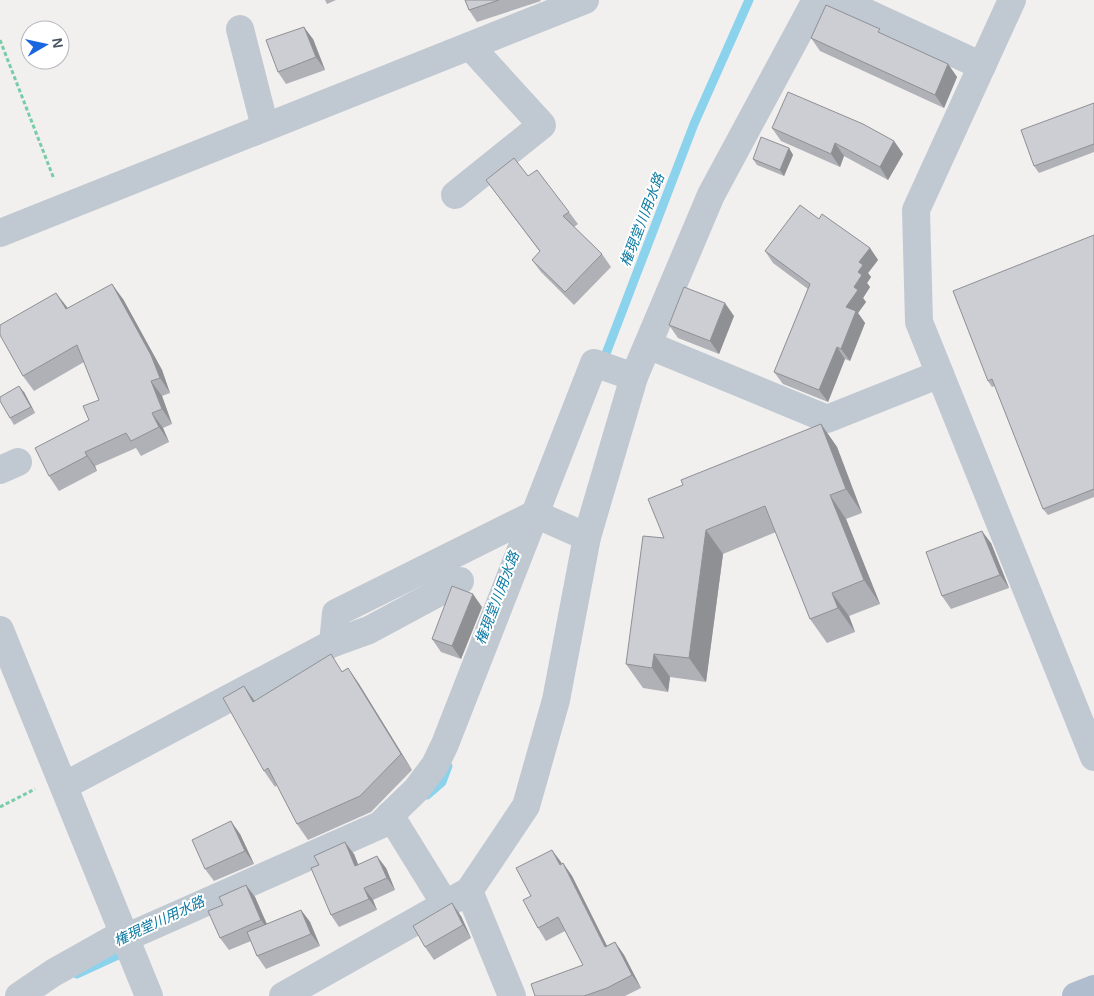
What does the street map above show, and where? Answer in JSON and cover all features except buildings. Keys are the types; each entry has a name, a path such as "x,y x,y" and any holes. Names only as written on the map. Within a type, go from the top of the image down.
{"main road":[{"path":"1076,996 1094,988"}],"street":[{"path":"283,996 469,891 526,806 556,700 588,537 634,377 711,195 816,0"},
{"path":"839,0 982,66"},
{"path":"1012,0 916,210 918,322 1094,757"},
{"path":"0,233 470,46 571,2"},
{"path":"240,29 265,127"},
{"path":"455,195 542,125 470,46"},
{"path":"648,345 826,420 940,374"},
{"path":"19,996 53,972 124,935 380,825 417,789 435,765 594,364 634,377"},
{"path":"334,643 336,613 535,514 588,537"},
{"path":"62,781 334,643 369,630 460,581"},
{"path":"0,630 149,996"},
{"path":"390,815 445,904"},
{"path":"469,891 512,996"}],"path":[{"path":"0,40 65,207"},
{"path":"0,807 62,781"}],"waterway":[{"name":"権現堂川用水路","path":"602,364 694,124 749,0"},
{"name":"権現堂川用水路","path":"427,795 442,782 448,766"},
{"name":"権現堂川用水路","path":"77,974 127,951"}]}
